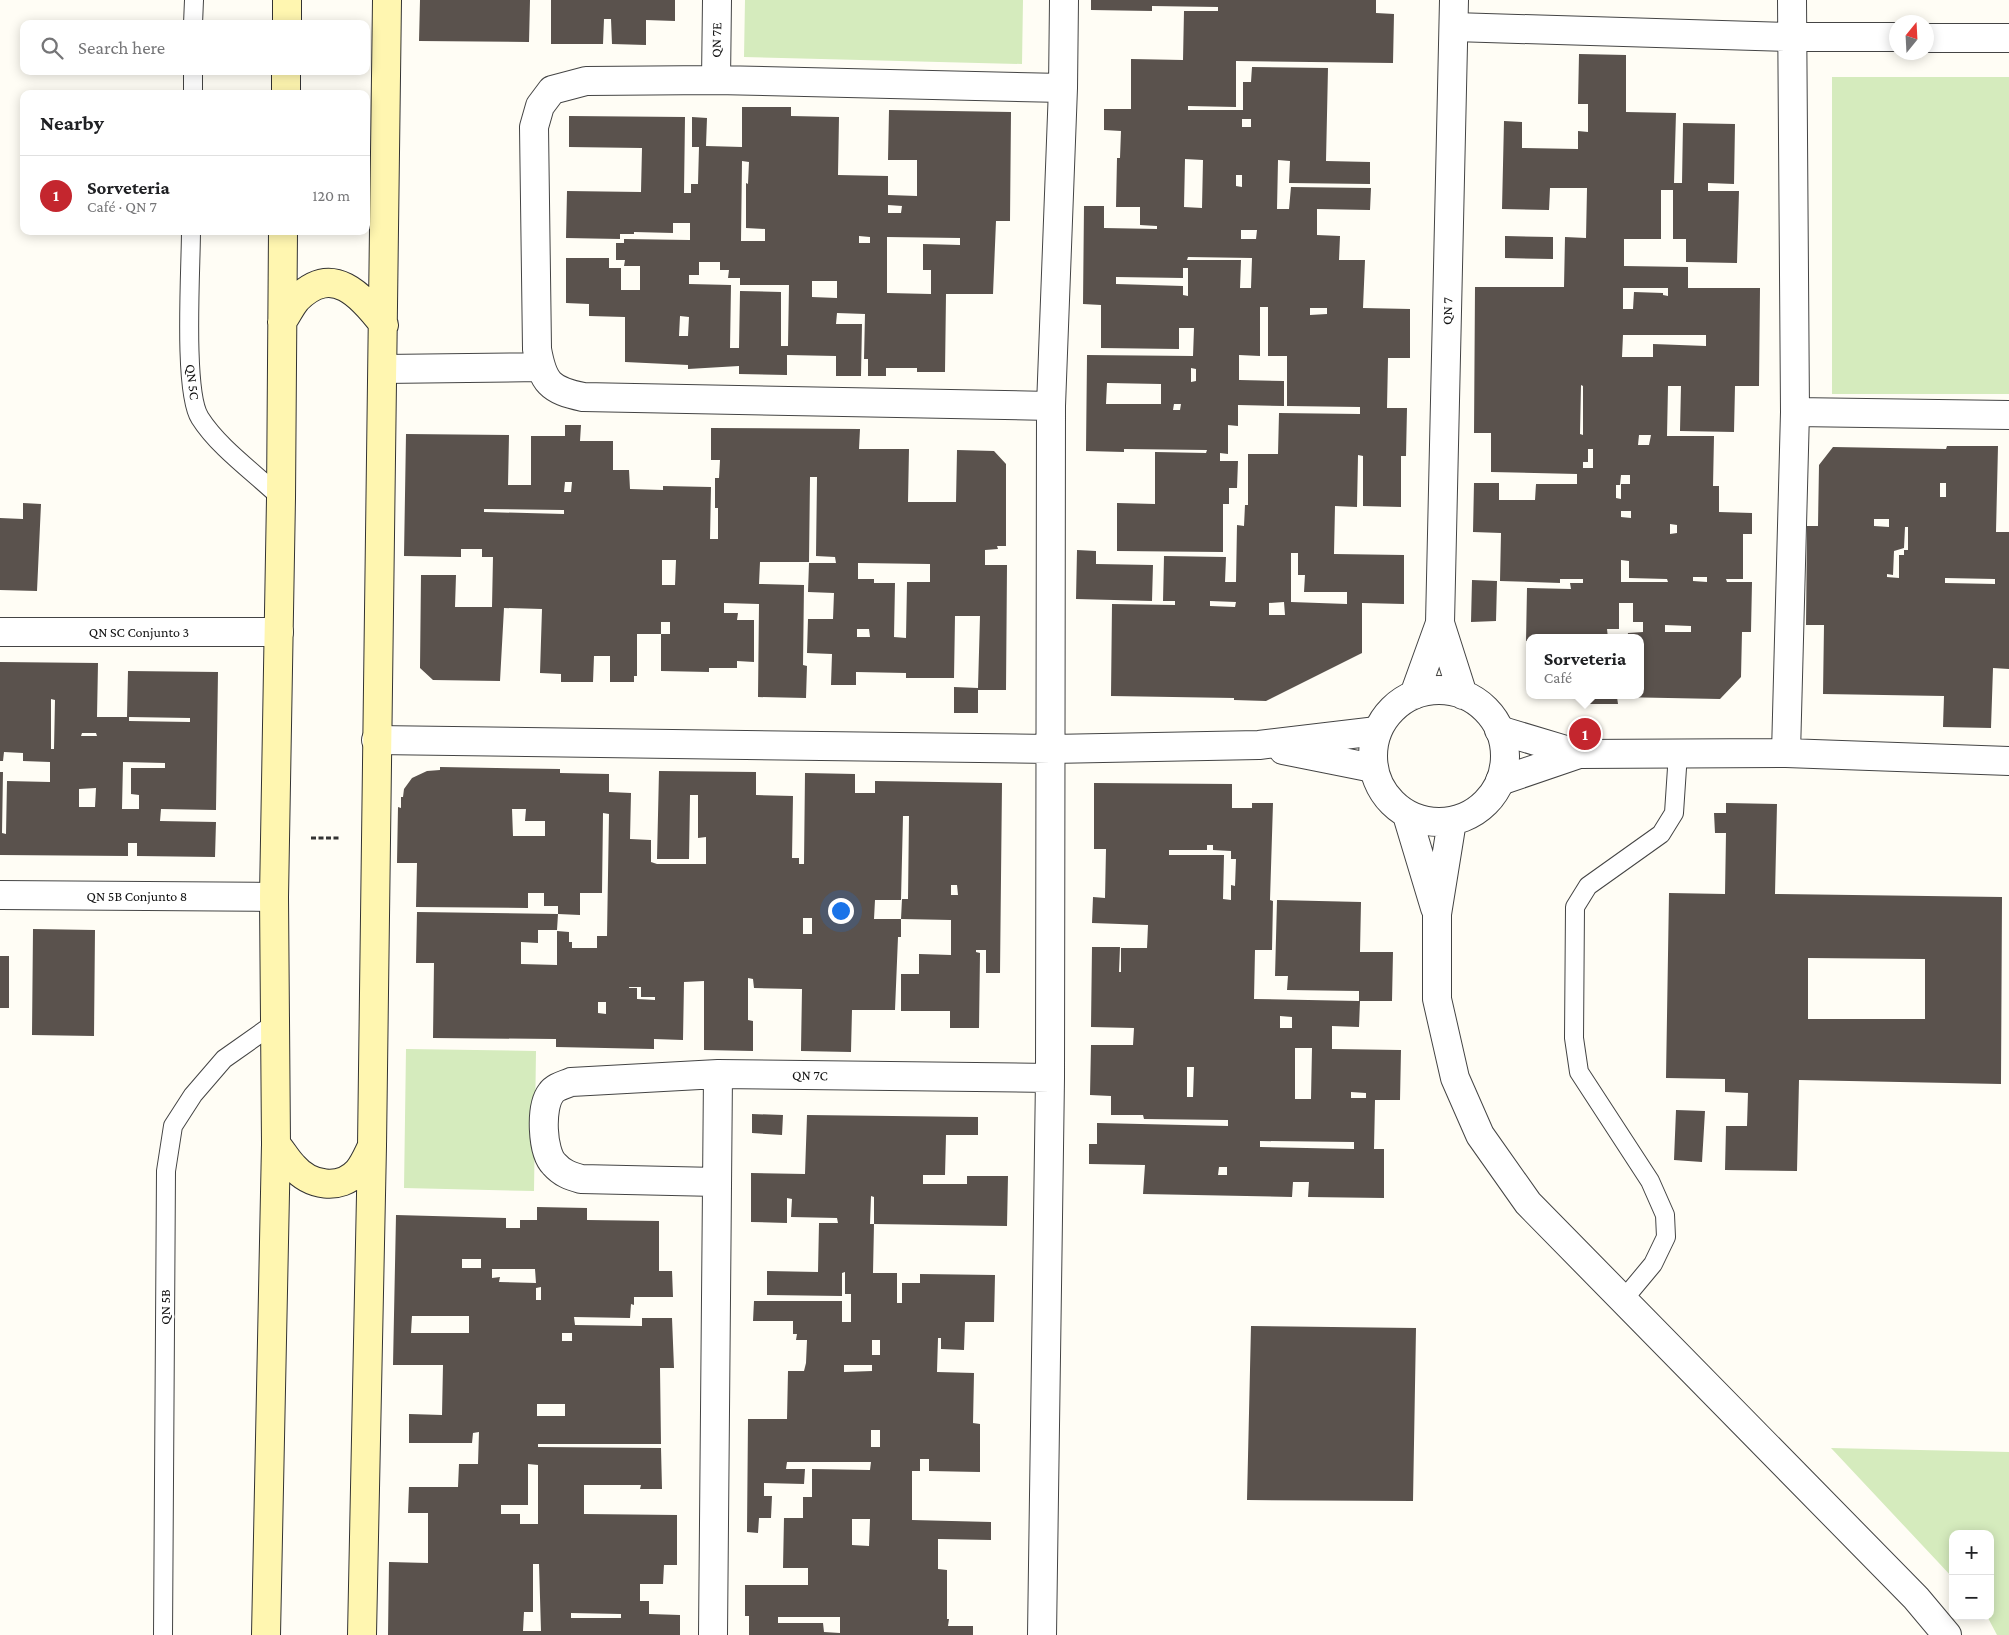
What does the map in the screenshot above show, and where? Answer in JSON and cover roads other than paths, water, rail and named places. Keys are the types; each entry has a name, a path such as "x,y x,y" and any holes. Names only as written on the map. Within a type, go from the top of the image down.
{"main road":[{"path":"287,0 287,20"},
{"path":"362,1635 372,1146 387,0"},
{"path":"286,75 286,90"},
{"path":"266,1635 276,1144 274,897 282,498 283,235"},
{"path":"282,322 296,300 312,287 328,283 347,286 366,302 384,325"},
{"path":"276,1144 294,1168 312,1180 329,1184 346,1182 353,1176 359,1170 372,1146"}],"street":[{"name":"QN 7E","path":"716,80 717,0"},
{"path":"1042,1635 1050,1078 1051,406 1063,88 1064,0"},
{"name":"QN 7","path":"1414,694 1440,623 1454,0"},
{"path":"1786,753 1795,412 1792,0"},
{"path":"1454,27 1791,37 1889,37"},
{"path":"1934,38 2009,38"},
{"path":"1051,406 583,397 561,392 548,382 540,367 537,349 534,127 540,106 552,90 586,81 716,80 1063,88"},
{"path":"383,369 540,367"},
{"path":"1795,412 2009,415"},
{"name":"QN 7","path":"1440,623 1464,695"},
{"name":"QN SC Conjunto 3","path":"0,632 279,632"},
{"path":"1430,691 1447,691 1464,695 1484,709 1499,730 1505,756 1500,780 1492,795 1481,807 1467,816 1452,821 1429,822 1407,815 1385,795 1373,768 1377,731 1392,710 1414,694 1430,691"},
{"path":"1499,730 1579,754 1786,753 2009,761"},
{"path":"376,740 1051,749 1260,745 1377,731"},
{"path":"1260,745 1373,768"},
{"path":"1500,780 1579,754"},
{"path":"1407,815 1437,914"},
{"path":"1452,821 1437,914 1437,999 1455,1078 1480,1134 1528,1202 1916,1598 1947,1635"},
{"name":"QN 5B Conjunto 8","path":"0,895 274,897"},
{"path":"713,1635 718,1074"},
{"name":"QN 7C","path":"717,1182 581,1179 565,1174 552,1163 545,1144 544,1110 550,1094 571,1082 718,1074 1050,1078"}],"lane":[{"path":"193,20 194,0"},
{"path":"193,75 193,90"},
{"name":"QN 5C","path":"191,235 190,364 198,416 213,435 282,498"},
{"path":"1623,1300 1656,1258 1666,1237 1665,1215 1650,1181 1579,1072 1574,1038 1575,907 1588,886 1661,834 1674,813 1678,753"},
{"name":"QN 5B","path":"163,1635 166,1171 173,1126 193,1095 224,1059 275,1023"}],"place":[{"name":"Sorveteria","path":"1585,734"}]}
